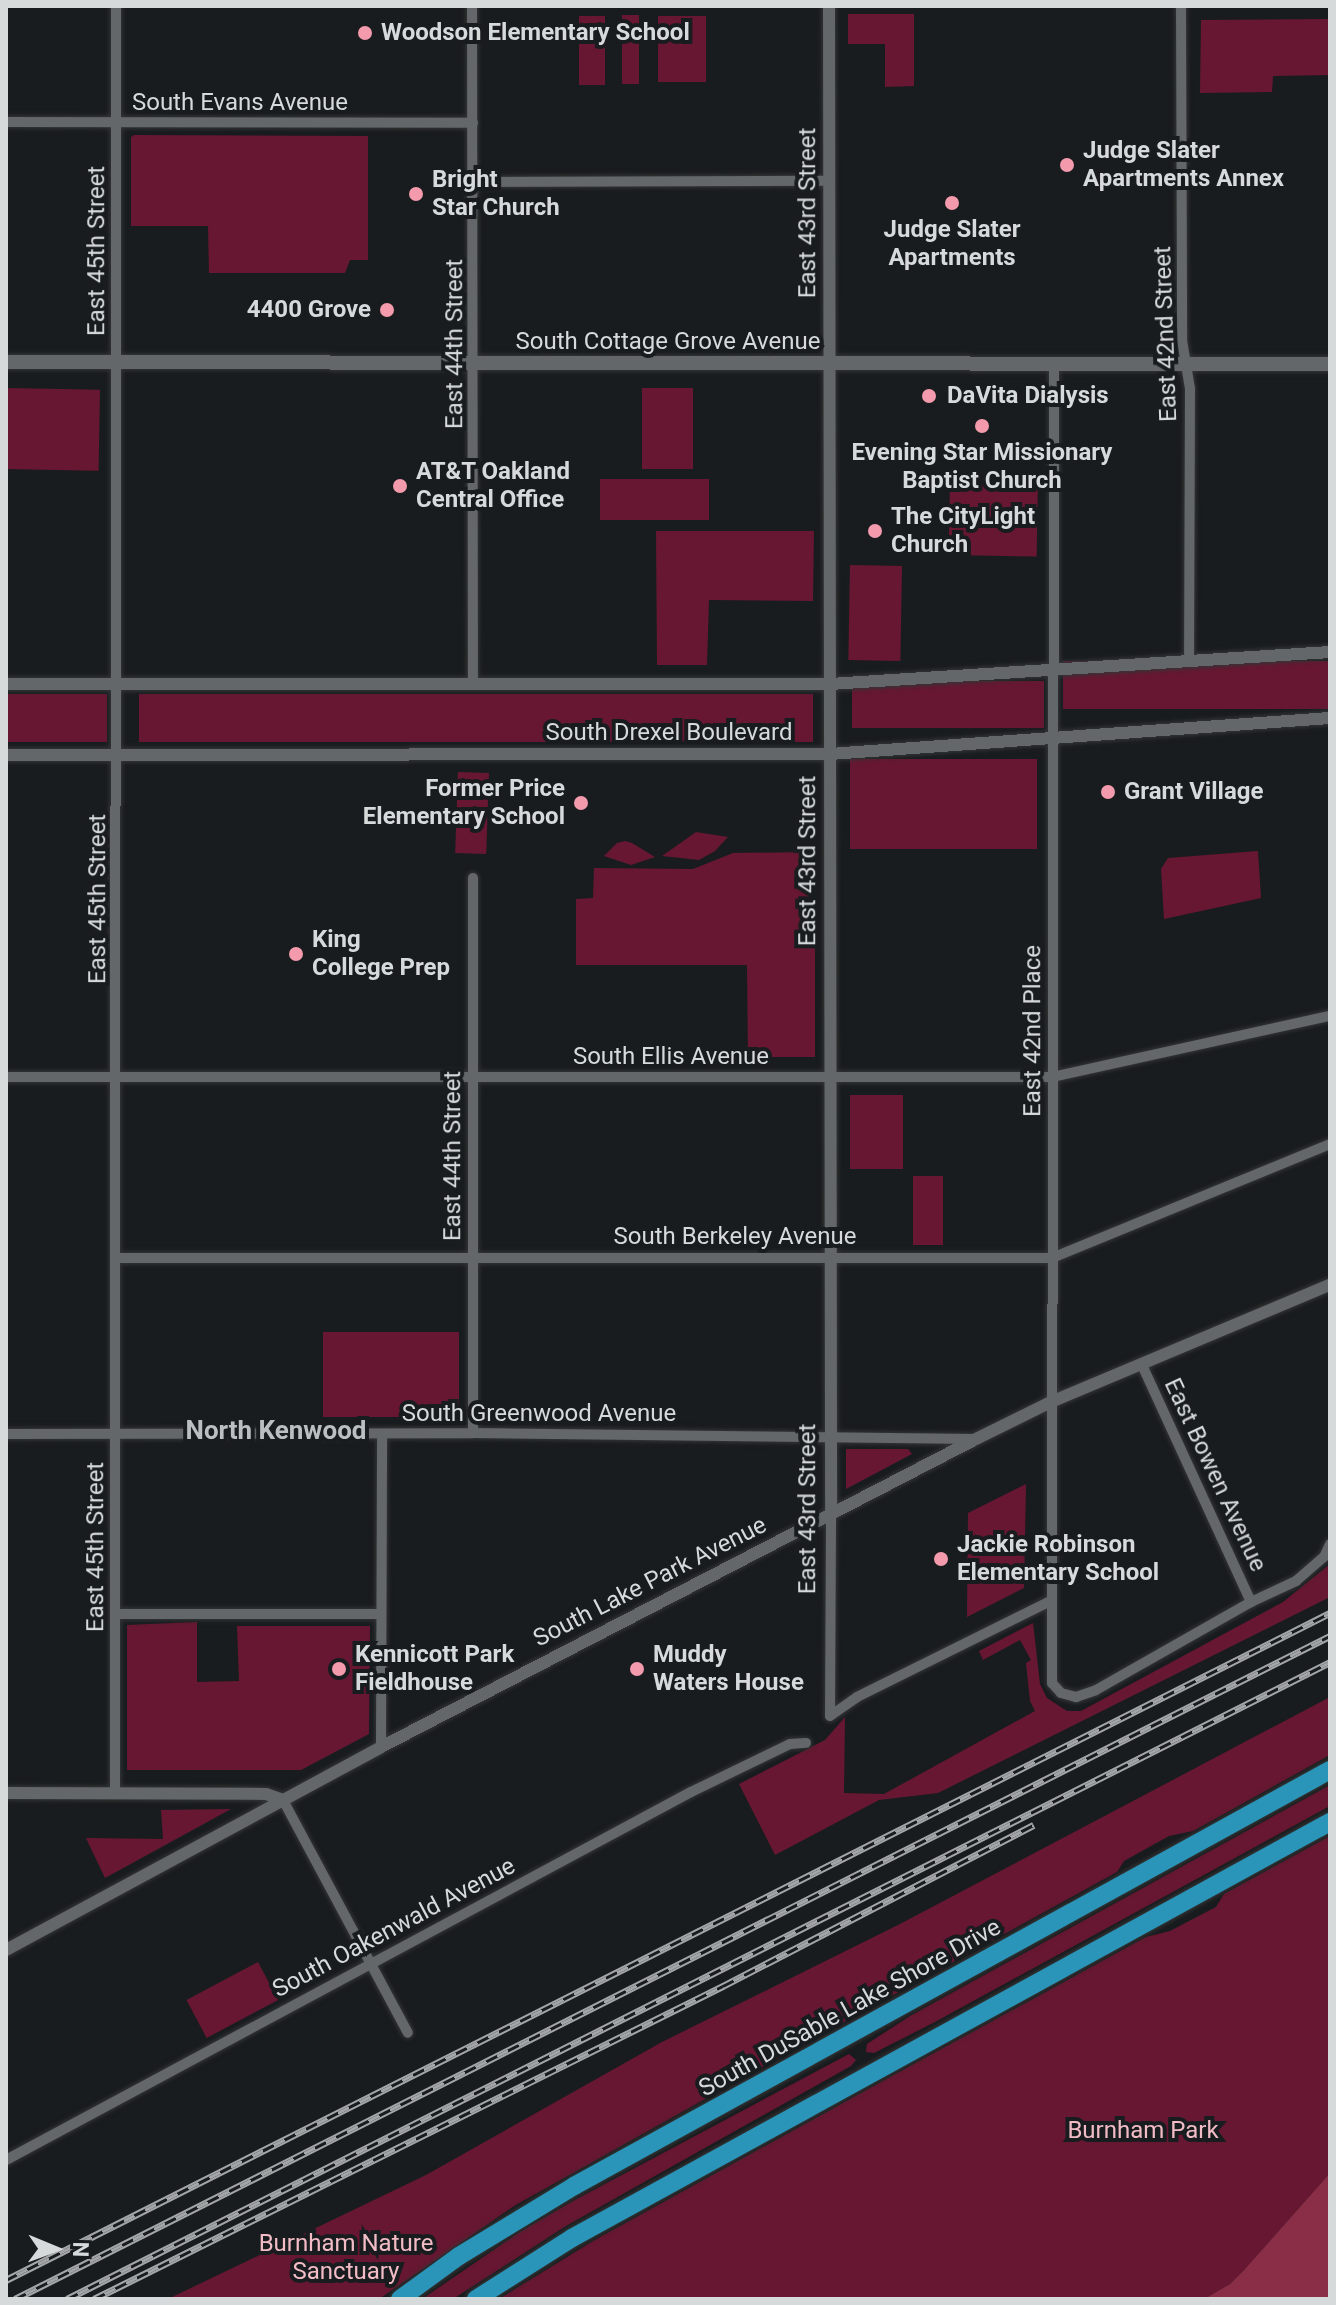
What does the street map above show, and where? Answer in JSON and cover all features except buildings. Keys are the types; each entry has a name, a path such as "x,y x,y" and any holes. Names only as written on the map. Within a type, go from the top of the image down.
{"highway":[{"name":"South DuSable Lake Shore Drive","path":"400,2299 459,2256 574,2186 1330,1770"},
{"path":"476,2299 572,2238 1330,1822"}],"main road":[{"name":"South Cottage Grove Avenue","path":"6,362 1330,364"}],"street":[{"name":"East 45th Street","path":"115,1793 118,756 116,6"},
{"name":"East 44th Street","path":"472,6 475,364 473,683"},
{"name":"East 43rd Street","path":"829,6 830,1716 857,1697 1050,1601"},
{"name":"East 42nd Street","path":"1181,6 1182,326 1190,389 1189,661"},
{"name":"South Evans Avenue","path":"6,122 473,123"},
{"path":"474,182 829,181"},
{"name":"East 42nd Place","path":"1054,364 1050,1675 1061,1693 1076,1697 1086,1694 1251,1602"},
{"name":"South Drexel Boulevard","path":"6,684 830,684 1330,652"},
{"name":"South Drexel Boulevard","path":"6,755 830,754 1330,718"},
{"name":"East 44th Street","path":"473,878 473,1433"},
{"name":"South Ellis Avenue","path":"6,1077 1052,1077 1330,1016"},
{"name":"South Berkeley Avenue","path":"117,1258 1052,1258 1330,1144"},
{"name":"South Lake Park Avenue","path":"6,1950 381,1747 976,1439 1051,1402 1330,1285"},
{"name":"East Bowen Avenue","path":"1142,1365 1251,1602"},
{"name":"South Greenwood Avenue","path":"6,1434 473,1433 976,1439"},
{"path":"381,1747 382,1434"},
{"path":"1251,1602 1296,1581 1324,1557 1330,1544"},
{"path":"116,1614 381,1614"},
{"name":"South Oakenwald Avenue","path":"6,2160 691,1792 790,1744 806,1743"},
{"path":"6,1793 266,1794 283,1800 408,2033"}],"green space":[{"path":"848,14 914,14 914,86 885,87 885,44 848,44"},
{"path":"622,15 639,15 639,84 622,84"},
{"path":"579,16 605,16 605,85 579,85"},
{"path":"658,16 706,16 706,82 658,82"},
{"path":"1330,19 1330,75 1273,76 1272,92 1200,93 1201,20"},
{"path":"368,136 368,260 350,260 345,273 209,273 208,226 131,226 131,137"},
{"path":"6,388 100,390 99,471 6,469"},
{"path":"642,388 693,388 693,469 642,469"},
{"path":"950,477 1038,479 1037,557 949,555"},
{"path":"600,479 709,479 709,520 600,520"},
{"path":"656,531 814,531 813,601 709,600 707,665 657,665"},
{"path":"850,565 902,566 900,661 848,660"},
{"path":"1063,661 1330,661 1330,709 1063,709"},
{"path":"852,681 1044,681 1044,728 852,728"},
{"path":"6,694 107,694 107,742 6,742"},
{"path":"139,694 813,694 813,742 139,742"},
{"path":"850,759 1037,759 1037,849 850,849"},
{"path":"458,772 489,773 486,854 455,853"},
{"path":"696,832 728,837 715,851 699,860 662,856"},
{"path":"625,841 655,857 631,865 604,856 617,843"},
{"path":"1258,851 1261,898 1164,919 1161,869 1168,858"},
{"path":"815,852 815,1057 748,1057 747,965 576,965 576,899 593,898 594,868 693,869 733,853"},
{"path":"850,1095 903,1095 903,1169 850,1169"},
{"path":"913,1176 943,1176 943,1245 913,1245"},
{"path":"323,1332 459,1332 459,1417 323,1417"},
{"path":"846,1449 908,1449 912,1454 846,1489"},
{"path":"1026,1484 1024,1588 967,1617 968,1513"},
{"path":"1330,1564 1330,1597 938,1793 879,1800 775,1855 739,1784 825,1740 845,1717 844,1793 884,1794 1035,1711 1030,1701 1026,1663 1031,1660 1020,1640 983,1660 979,1651 1027,1626 1033,1623 1040,1684 1047,1698 1067,1711 1081,1711 1283,1602"},
{"path":"197,1622 197,1682 239,1681 237,1626 370,1626 369,1734 301,1770 127,1770 127,1625"},
{"name":"Burnham Nature Sanctuary","path":"1330,1697 1330,1755 1193,1831 1169,1836 1124,1861 1117,1872 837,2026 816,2030 800,2038 791,2051 514,2206 379,2299 168,2299 426,2175 662,2042 900,1924"},
{"path":"1330,1785 1330,1806 935,2022 874,2053 866,2052 867,2044 910,2016"},
{"path":"231,1809 105,1878 86,1838 163,1839 161,1810"},
{"name":"Burnham Park","path":"1330,1836 1330,2173 1230,2284 1204,2299 499,2299 593,2241 1146,1937 1170,1931 1216,1907 1224,1894"},
{"path":"258,1962 278,2000 207,2038 186,2000"},
{"path":"849,2054 856,2060 851,2066 566,2226 453,2299 422,2299 520,2232 573,2201"}],"shaded area":[{"path":"1330,2173 1330,2299 1204,2299 1230,2284 1244,2270"}],"railway":[{"path":"6,2280 1330,1613"},
{"path":"15,2299 1330,1636"},
{"path":"67,2299 1330,1662"},
{"path":"94,2299 723,1986 1034,1825"}],"place":[{"name":"Woodson Elementary School","path":"365,33"},
{"name":"Judge Slater Apartments Annex","path":"1067,165"},
{"name":"Bright Star Church","path":"416,194"},
{"name":"Judge Slater Apartments","path":"952,203"},
{"name":"4400 Grove","path":"387,310"},
{"name":"DaVita Dialysis","path":"929,396"},
{"name":"Evening Star Missionary Baptist Church","path":"982,426"},
{"name":"AT&T Oakland Central Office","path":"400,486"},
{"name":"The CityLight Church","path":"875,531"},
{"name":"Grant Village","path":"1108,792"},
{"name":"Former Price Elementary School","path":"581,803"},
{"name":"King College Prep","path":"296,954"},
{"name":"Jackie Robinson Elementary School","path":"941,1559"},
{"name":"Kennicott Park Fieldhouse","path":"339,1669"},
{"name":"Muddy Waters House","path":"637,1669"}],"district":[{"name":"North Kenwood","path":"276,1431"}]}
